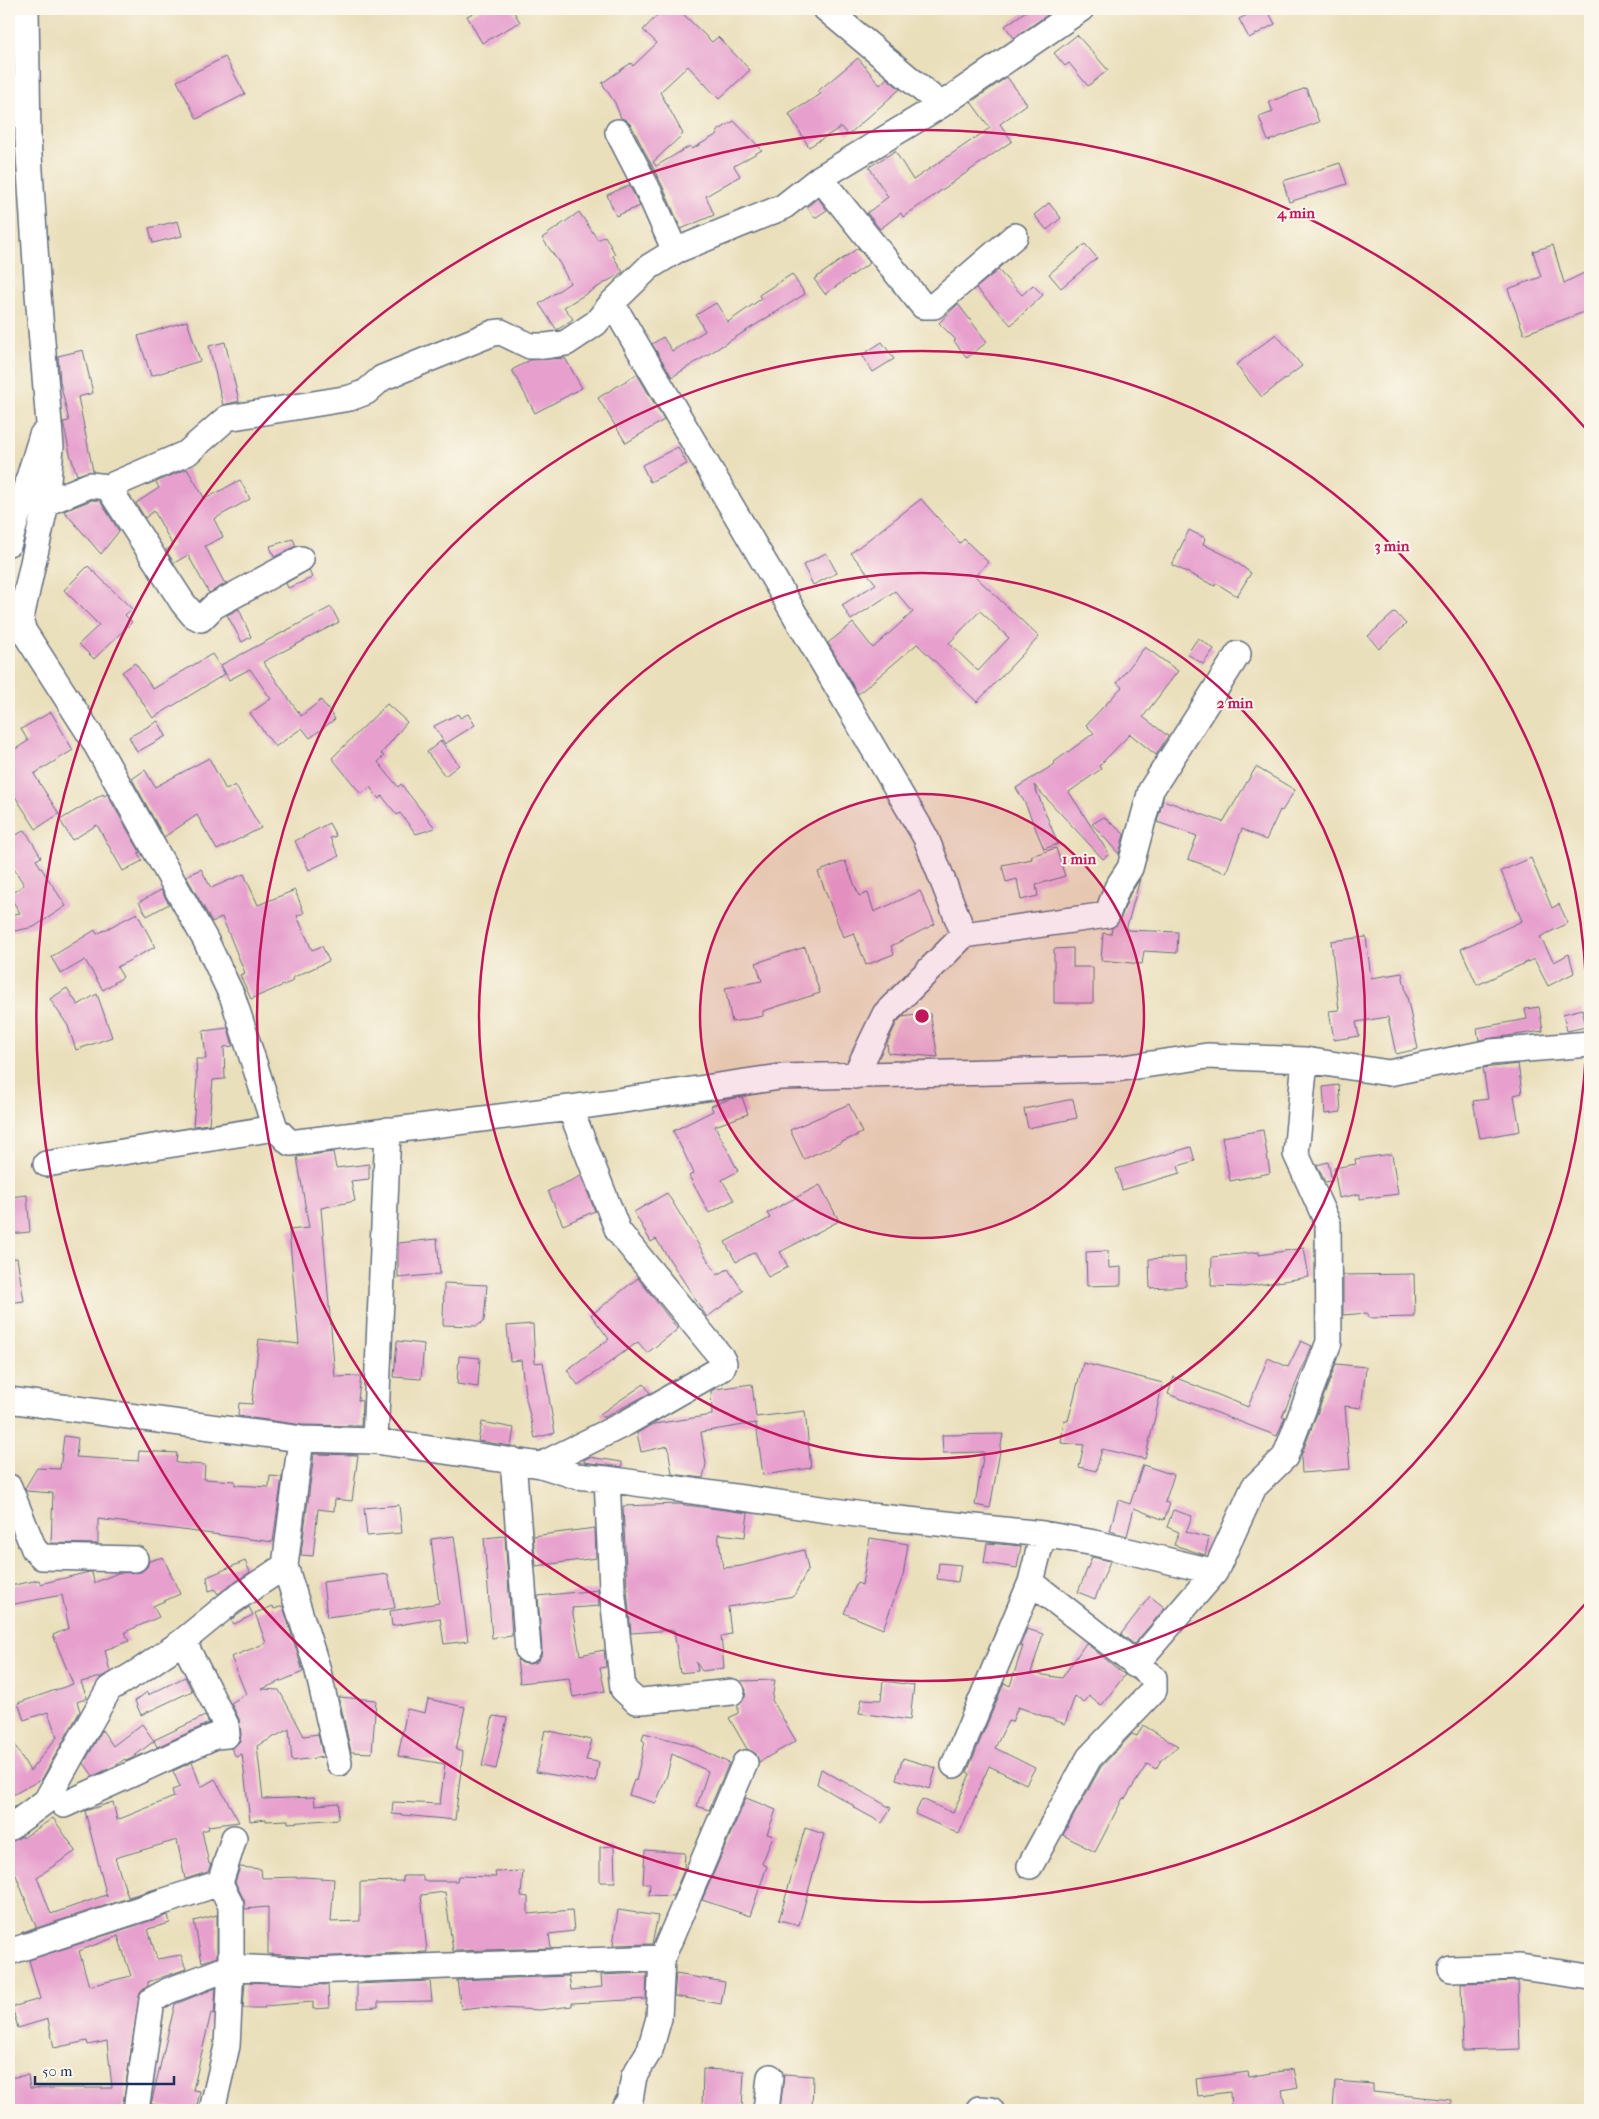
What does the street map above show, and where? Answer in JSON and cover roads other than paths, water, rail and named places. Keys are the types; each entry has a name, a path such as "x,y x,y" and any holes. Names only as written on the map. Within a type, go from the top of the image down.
{"street":[{"path":"26,9 28,140 51,447 46,503 21,618 23,630 92,739 206,941 233,998 276,1128 290,1143 570,1108 780,1077 1116,1069 1207,1056 1305,1060 1389,1073 1491,1052 1590,1044"},
{"path":"826,9 941,106"},
{"path":"46,503 90,485 108,487 187,453 228,418 350,398 366,392 382,378 493,332 501,332 530,346 566,343 596,322 612,302 650,267 675,251 783,207 820,178 941,106 1080,9"},
{"path":"618,132 649,192 675,251"},
{"path":"820,178 923,306 934,306 1015,236"},
{"path":"612,302 926,838 964,936"},
{"path":"9,543 48,414"},
{"path":"108,487 183,604 193,615 201,619 214,606 301,559"},
{"path":"855,1076 885,1014 964,936 1107,916 1117,888 1130,868 1151,790 1238,654"},
{"path":"1135,1665 1215,1572 1254,1487 1284,1457 1329,1342 1328,1224 1296,1154 1305,1060"},
{"path":"541,1465 626,1423 722,1368 724,1363 618,1232 570,1108"},
{"path":"46,1164 276,1128"},
{"path":"376,1441 388,1130"},
{"path":"9,1400 301,1439 376,1441 513,1460 541,1465 576,1476 870,1516 1043,1534 1094,1543 1215,1572"},
{"path":"301,1439 284,1566 317,1668 339,1763"},
{"path":"513,1460 528,1650"},
{"path":"607,1479 612,1588 623,1689 636,1700 642,1701 732,1692"},
{"path":"9,1488 34,1550 42,1557 135,1559"},
{"path":"954,1765 1031,1582 1043,1534"},
{"path":"9,1828 46,1801 109,1689 183,1641 232,1601 284,1566"},
{"path":"1030,1866 1089,1758 1154,1690 1154,1678 1031,1582"},
{"path":"64,1805 215,1736 227,1735 226,1725 183,1641"},
{"path":"624,2110 630,2100 634,2076 650,2050 659,2018 662,1958 745,1763"},
{"path":"212,2110 227,2046 231,1968 231,1906 220,1883 234,1838"},
{"path":"9,1952 220,1883"},
{"path":"136,2110 152,2000 168,1991 231,1968 310,1971 662,1958"},
{"path":"1451,1969 1520,1967 1590,1977"},
{"path":"766,2110 770,2077"},
{"path":"979,2110 991,2110"}]}
